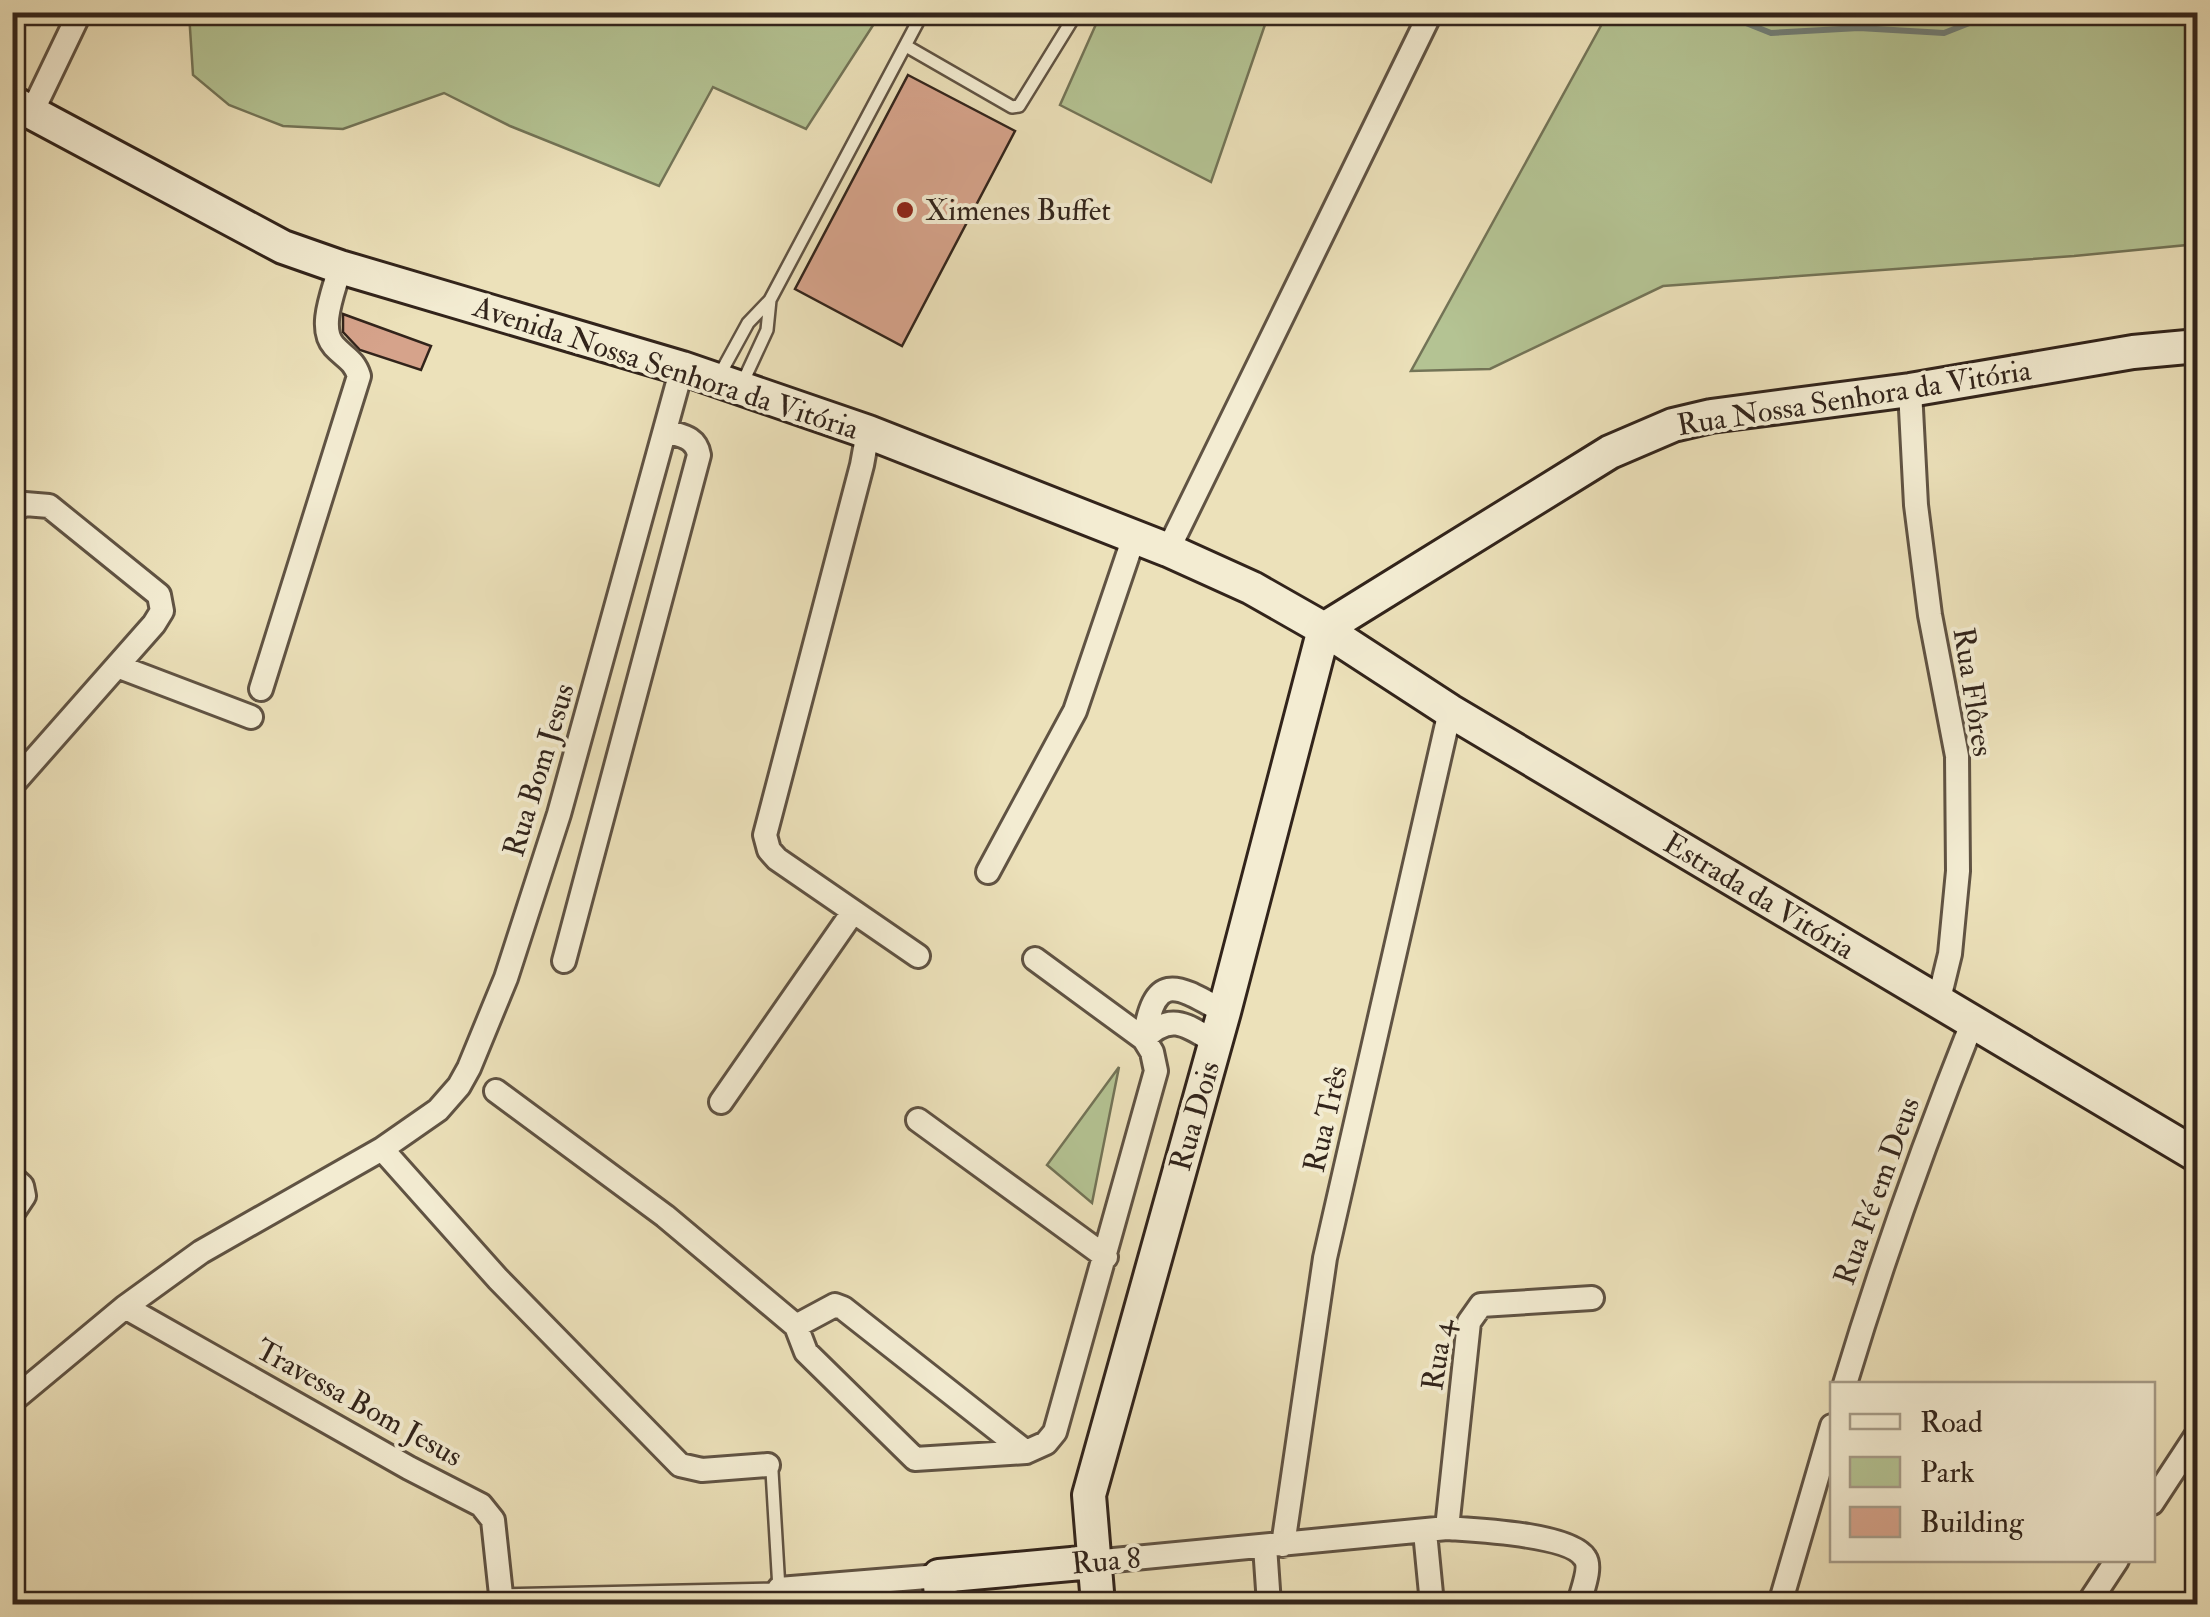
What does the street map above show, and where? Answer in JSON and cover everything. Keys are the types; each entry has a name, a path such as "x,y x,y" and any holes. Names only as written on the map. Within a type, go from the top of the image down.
{"main road":[{"name":"Avenida Nossa Senhora da Vitória","path":"22,107 283,247 682,368 868,432 1168,550 1273,598 1324,628"},
{"name":"Rua Nossa Senhora da Vitória","path":"1324,628 1640,437 1711,416 1910,390 2132,352 2198,346"},
{"path":"1357,652 1352,634 1360,608"},
{"name":"Estrada da Vitória","path":"1324,628 1450,711 2198,1156"},
{"name":"Rua Dois","path":"1098,1604 1089,1495 1220,1028 1324,628"},
{"name":"Rua 8","path":"941,1590 1093,1562"}],"street":[{"path":"22,107 80,12"},
{"path":"1168,550 1431,12"},
{"path":"261,689 359,376 355,363 333,345 326,326 340,267"},
{"name":"Rua Bom Jesus","path":"12,1401 126,1306 201,1252 382,1149 446,1103 469,1068 506,978 559,814 682,368"},
{"name":"Rua Flôres","path":"1910,390 1916,505 1927,597 1957,756 1958,871 1950,954 1938,1003"},
{"path":"564,961 699,455 697,445 688,438 666,431"},
{"path":"868,432 765,835 769,850 777,859 918,956"},
{"path":"12,512 26,504 49,506 159,595 162,611 12,785"},
{"path":"988,872 1075,711 1134,536"},
{"path":"117,666 251,717"},
{"name":"Rua Três","path":"1270,1604 1274,1545 1324,1258 1450,711"},
{"path":"721,1102 853,912"},
{"path":"496,1092 665,1216 796,1326 806,1352 916,1459 1026,1452 1046,1443 1055,1432 1155,1080 1155,1061 1144,1039 1035,958"},
{"path":"1144,1039 1151,1007 1168,989 1187,991 1220,1028"},
{"name":"Rua Fé em Deus","path":"1846,1382 1914,1172 1973,1020"},
{"path":"1144,1039 1158,1026 1174,1022 1192,1028 1220,1028"},
{"path":"918,1120 1106,1257"},
{"path":"382,1149 498,1278 680,1465 702,1470 768,1466"},
{"path":"12,1177 22,1186 24,1196 12,1214"},
{"name":"Rua 4","path":"1432,1604 1436,1530 1469,1322 1475,1310 1481,1305 1592,1298"},
{"name":"Travessa Bom Jesus","path":"126,1306 481,1505 493,1520 502,1600"},
{"path":"796,1326 827,1307 843,1308 1026,1452"},
{"path":"1780,1604 1830,1433"},
{"path":"2155,1499 2198,1433"},
{"name":"Rua 8","path":"1093,1562 1436,1530 1503,1532 1549,1540 1586,1558 1588,1566 1578,1604"},
{"path":"2088,1604 2116,1562"},
{"name":"Rua 8","path":"780,1597 941,1590"}],"lane":[{"path":"729,384 748,323 770,300 923,12"},
{"path":"906,46 1012,107 1019,106 1077,12"},
{"path":"729,384 767,330 770,300"},
{"path":"768,1466 772,1470 780,1597"},
{"name":"Rua 8","path":"502,1600 780,1597"}],"green space":[{"path":"189,12 881,13 806,129 713,87 659,186 510,126 444,93 343,129 283,126 229,105 193,75"},
{"path":"1101,13 1269,13 1211,182 1060,105"},
{"path":"1608,13 2197,13 2197,244 1663,286 1490,369 1411,371"},
{"path":"1119,1067 1092,1203 1047,1165"}],"building":[{"name":"Ximenes Buffet","path":"908,75 1015,131 902,346 795,289"},
{"path":"343,314 431,346 421,370 360,350 343,332"}],"waterway":[{"path":"1736,12 1741,21 1771,33 1859,28 1944,33 1977,20 1981,12"}],"place":[{"name":"Ximenes Buffet","path":"905,210"}]}
